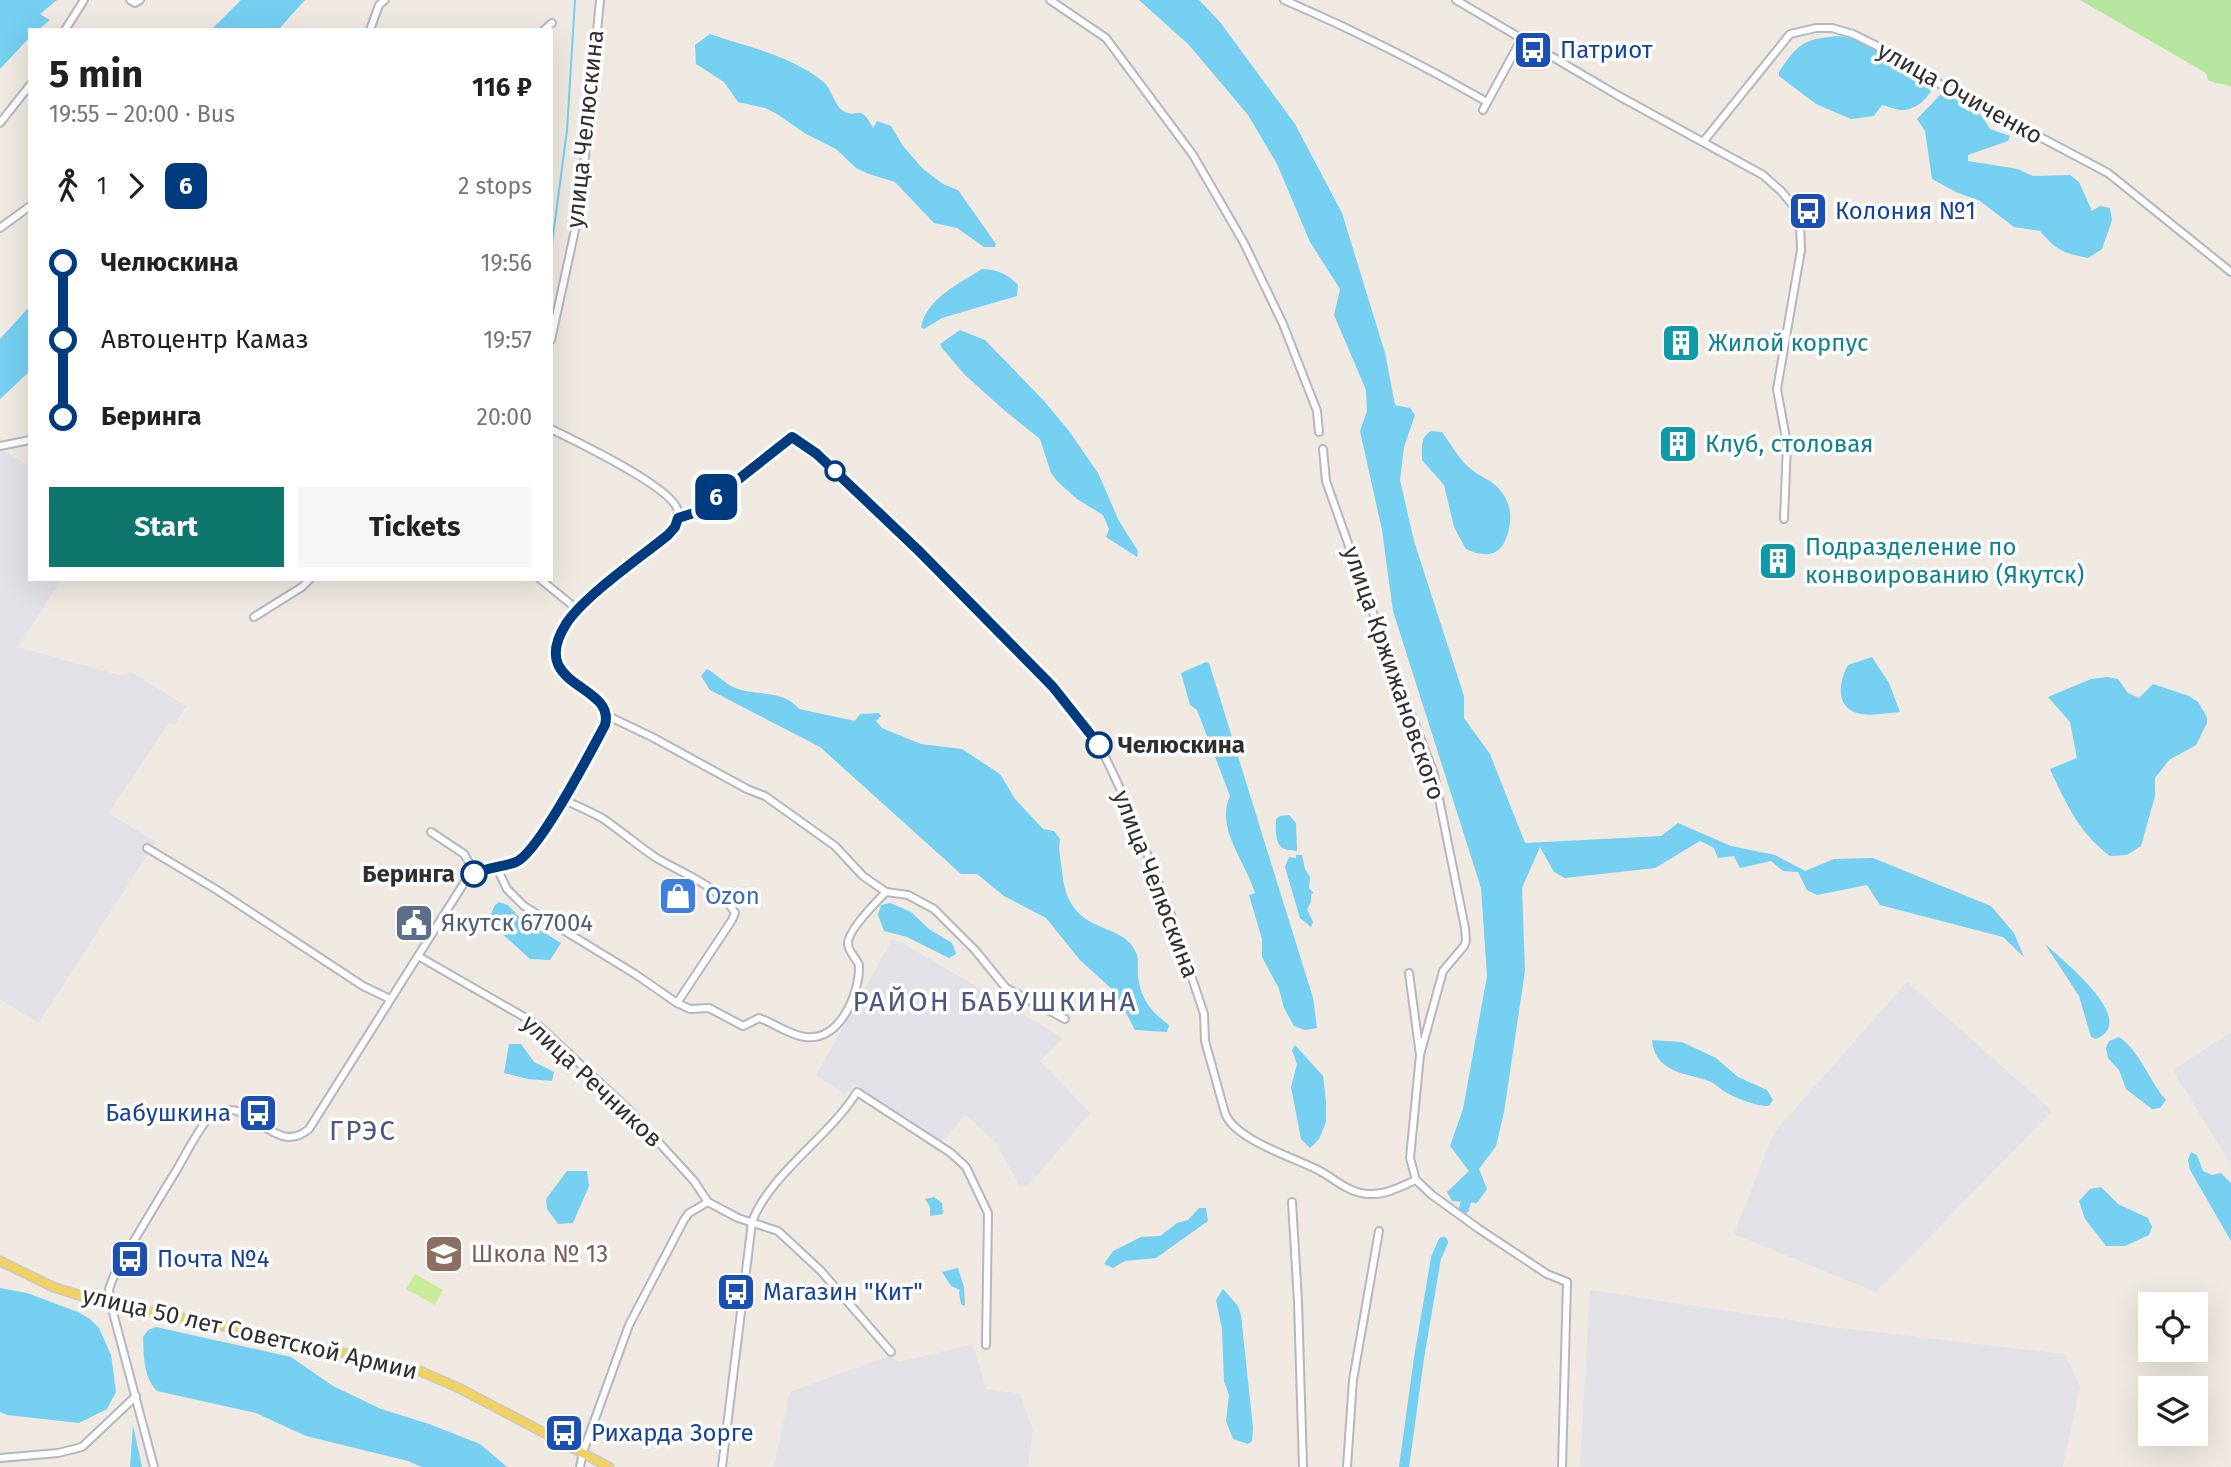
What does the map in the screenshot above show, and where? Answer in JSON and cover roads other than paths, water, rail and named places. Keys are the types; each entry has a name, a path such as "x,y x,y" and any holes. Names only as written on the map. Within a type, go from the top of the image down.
{"main road":[{"name":"улица 50 лет Советской Армии","path":"0,1261 53,1287 111,1304 415,1369 458,1388 609,1467"}],"street":[{"path":"66,28 84,0"},
{"path":"130,0 135,3 140,0"},
{"path":"371,28 379,5 384,0"},
{"name":"улица Челюскина","path":"553,331 580,207 600,0"},
{"path":"1050,0 1106,38 1193,155 1244,243 1283,324 1317,411 1320,432"},
{"path":"1284,0 1421,64 1487,102"},
{"path":"1455,0 1763,175 1796,209 1800,224 1801,250 1777,389 1787,444 1783,519"},
{"path":"546,28 552,23"},
{"name":"улица Очиченко","path":"1703,142 1790,34 1816,28 1832,28 1853,34 1877,46 1938,83 2109,173 2231,272"},
{"path":"1483,110 1522,38"},
{"path":"0,123 28,88"},
{"path":"0,228 28,207"},
{"path":"553,430 639,476 673,501 678,511 678,522 668,535 578,610 565,625 559,639 557,661 562,673 597,699 606,715 765,796 835,846 863,876 886,892 908,895 934,909 975,950 1006,988 1065,1019"},
{"name":"улица Челюскина","path":"792,437 817,454 917,549 1053,687 1100,746 1126,801 1169,909 1204,1014 1205,1041 1230,1124 1281,1154 1326,1174 1350,1190 1381,1193 1416,1180"},
{"path":"0,446 28,440"},
{"name":"улица Кржижановского","path":"1323,449 1326,481 1434,774 1465,928 1464,946 1443,971 1420,1055 1410,1158 1416,1180"},
{"path":"254,617 308,581"},
{"path":"542,581 578,610"},
{"path":"154,1467 111,1304 109,1289 115,1273 208,1119 224,1110 233,1111 286,1138 294,1138 304,1133 316,1120 464,883 475,873 516,862 525,855 603,730 606,715"},
{"path":"562,799 602,819 656,858 673,865 720,895 733,909 735,913 732,920 677,1003"},
{"path":"430,832 464,854 475,873"},
{"path":"147,848 218,890 363,986 390,999"},
{"path":"495,866 506,889 524,906 677,1003 690,1009 709,1008 743,1027 759,1018 798,1036 814,1038 835,1026 852,1000 859,965 848,947 848,940 866,912 886,892"},
{"name":"улица Речников","path":"418,956 538,1025 629,1111 694,1181 708,1202 738,1218 778,1231 811,1261 891,1352"},
{"name":"улица Кржижановского","path":"1409,973 1420,1055"},
{"path":"722,1467 752,1222 770,1192 843,1114 857,1092 951,1153 970,1174 988,1213 986,1345"},
{"path":"1416,1180 1479,1229 1547,1274 1567,1282 1562,1467"},
{"path":"580,1467 629,1325 684,1220 689,1213 708,1202"},
{"path":"1292,1202 1303,1467"},
{"path":"1347,1467 1353,1380 1379,1231"},
{"path":"0,1458 58,1453 82,1447 136,1396"}],"water":[{"path":"0,0 57,0 40,14 50,20 40,28 28,28 28,39 0,69"},
{"path":"241,0 305,0 280,28 213,28"},
{"path":"1139,0 1199,0 1220,22 1295,124 1342,213 1385,353 1395,405 1410,408 1415,415 1404,447 1400,480 1414,541 1464,696 1464,718 1490,754 1525,843 1661,836 1678,823 1731,846 1775,855 1805,871 1834,859 1873,858 1991,906 2014,933 2024,957 2003,937 1880,905 1867,885 1817,895 1807,890 1798,872 1783,871 1771,861 1740,868 1734,856 1718,858 1714,848 1700,841 1655,868 1565,878 1554,872 1540,847 1522,888 1525,971 1504,1112 1496,1146 1479,1169 1487,1189 1477,1203 1452,1201 1447,1192 1469,1171 1450,1146 1463,1109 1487,976 1481,888 1393,611 1382,530 1360,431 1367,411 1366,390 1334,315 1340,289 1310,242 1277,164 1248,115 1189,45"},
{"path":"710,34 795,64 825,83 843,111 865,115 873,128 877,121 891,126 903,146 923,169 943,184 958,190 996,244 995,247 984,247 957,228 934,223 895,182 856,168 836,149 806,134 777,114 765,108 738,102 724,82 696,64 695,45"},
{"path":"1839,36 1854,39 1933,81 1927,97 1906,110 1882,105 1874,116 1851,119 1816,104 1779,76 1786,62 1803,44"},
{"path":"1941,94 1970,106 1990,129 2010,136 2008,141 1968,155 1968,161 2018,169 2033,176 2070,175 2079,182 2092,211 2100,206 2110,208 2112,220 2102,249 2088,258 2066,252 2051,243 2040,231 2014,227 1980,201 1932,179 1925,131 1917,119"},
{"path":"982,269 997,271 1010,278 1018,285 1017,296 942,318 924,329 921,327 924,317 937,300"},
{"path":"28,308 28,373 0,399 0,339"},
{"path":"960,330 985,340 1069,431 1098,473 1119,521 1138,551 1137,557 1106,537 1109,529 1103,515 1077,499 1057,481 1051,473 1040,439 965,375 942,348 940,344"},
{"path":"1431,431 1442,432 1468,466 1493,483 1505,498 1510,512 1509,528 1504,543 1496,552 1481,554 1466,549 1454,527 1444,485 1422,460 1423,440"},
{"path":"1872,657 1889,683 1900,712 1861,714 1847,707 1843,701 1841,687 1848,665"},
{"path":"1209,663 1313,998 1317,1028 1305,1030 1294,1026 1262,957 1262,939 1249,895 1255,893 1226,820 1230,796 1197,710 1190,705 1181,673"},
{"path":"707,669 733,687 777,696 793,703 799,709 855,721 860,714 879,713 881,716 876,721 882,728 921,744 962,749 1000,774 1015,799 1043,829 1054,831 1060,839 1066,893 1074,908 1085,918 1130,943 1138,957 1138,977 1144,998 1152,1010 1169,1025 1167,1032 1135,1030 1115,992 1080,960 1046,918 1004,896 977,874 961,874 820,747 710,690 701,676"},
{"path":"2091,679 2118,679 2128,693 2139,698 2153,684 2189,696 2198,702 2207,717 2207,723 2196,745 2169,760 2155,778 2155,796 2141,846 2127,855 2110,856 2076,820 2050,769 2077,758 2070,722 2048,697"},
{"path":"1289,815 1296,823 1297,851 1281,847 1277,840 1276,819"},
{"path":"1296,855 1302,855 1310,877 1309,888 1314,893 1311,894 1307,909 1313,922 1311,927 1300,918 1285,867 1289,857 1296,858"},
{"path":"499,902 508,905 520,918 561,943 550,960 530,959 488,921"},
{"path":"890,903 911,912 929,929 952,943 956,954 949,958 907,937 884,931 878,915 881,905"},
{"path":"2045,944 2080,975 2104,1005 2109,1019 2107,1030 2096,1039 2091,1037 2079,996"},
{"path":"2119,1037 2139,1058 2166,1100 2160,1108 2152,1109 2126,1089 2119,1070 2108,1058 2106,1048 2109,1041"},
{"path":"1652,1040 1682,1042 1716,1058 1738,1077 1767,1090 1773,1100 1769,1106 1751,1103 1727,1093 1709,1081 1673,1070 1659,1059"},
{"path":"509,1044 521,1044 534,1062 554,1072 552,1081 504,1073"},
{"path":"1295,1045 1323,1076 1326,1122 1319,1139 1310,1148 1301,1139 1291,1087 1297,1064 1292,1050"},
{"path":"2191,1152 2197,1155 2203,1171 2212,1175 2221,1173 2231,1183 2231,1241 2190,1170 2188,1160"},
{"path":"567,1171 587,1171 589,1186 573,1223 558,1224 547,1209 546,1199"},
{"path":"2101,1187 2118,1204 2148,1218 2152,1227 2149,1235 2125,1246 2106,1246 2085,1219 2079,1201 2090,1189"},
{"path":"934,1197 942,1203 943,1214 930,1216 930,1207 925,1199"},
{"path":"1199,1208 1206,1208 1208,1221 1156,1258 1125,1261 1113,1268 1104,1264 1113,1251 1141,1237 1160,1236 1177,1223 1188,1220"},
{"path":"958,1268 964,1287 965,1306 961,1304 960,1290 951,1286 942,1272"},
{"path":"0,1288 27,1293 78,1312 99,1328 111,1355 116,1392 107,1409 79,1423 0,1412"},
{"path":"1223,1289 1238,1306 1241,1315 1253,1428 1252,1441 1248,1444 1233,1439 1226,1421 1229,1395 1224,1381 1222,1329 1216,1300"},
{"path":"156,1327 291,1357 333,1386 381,1409 480,1444 507,1467 422,1467 408,1461 306,1436 256,1413 157,1391 147,1373 143,1337 148,1330"},
{"path":"133,1425 142,1467 130,1467"}],"waterway":[{"path":"553,236 567,130 575,0"},
{"path":"1464,1209 1469,1190"},
{"path":"1404,1467 1436,1258 1443,1242"}],"place":[{"name":"Патриот","path":"1533,50"},
{"name":"Колония №1","path":"1808,211"},
{"name":"Жилой корпус","path":"1681,343"},
{"name":"Клуб, столовая","path":"1678,444"},
{"name":"Подразделение по конвоированию (Якутск)","path":"1778,561"},
{"name":"Челюскина","path":"1099,745"},
{"name":"Беринга","path":"474,874"},
{"name":"Ozon","path":"678,896"},
{"name":"Якутск 677004","path":"414,923"},
{"name":"Бабушкина","path":"258,1113"},
{"name":"Школа № 13","path":"444,1254"},
{"name":"Почта №4","path":"130,1259"},
{"name":"Магазин \"Кит\"","path":"736,1292"},
{"name":"Рихарда Зорге","path":"564,1433"}],"district":[{"name":"РАЙОН БАБУШКИНА","path":"995,1001"},
{"name":"ГРЭС","path":"363,1130"}]}
